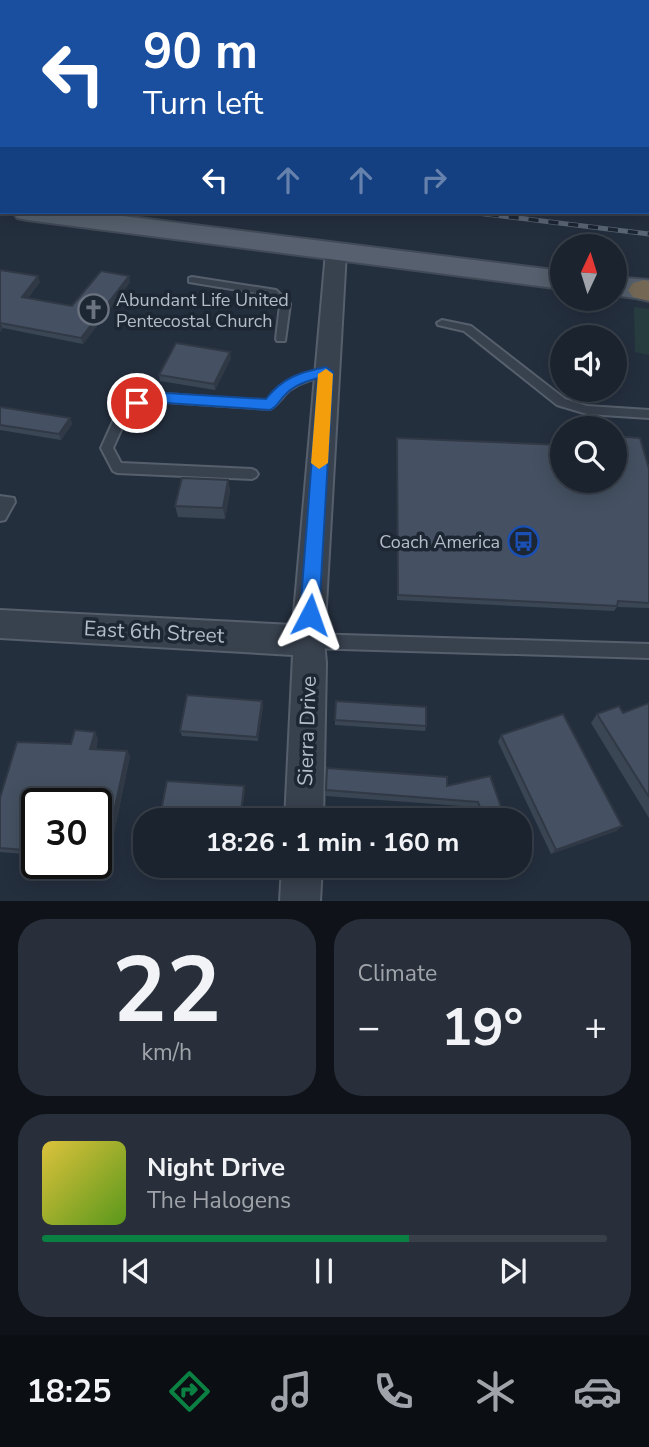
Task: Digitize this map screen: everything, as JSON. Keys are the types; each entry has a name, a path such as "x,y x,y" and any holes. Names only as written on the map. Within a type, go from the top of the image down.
{"main road":[{"path":"42,214 550,279"}],"street":[{"path":"308,641 336,252"},
{"name":"East 6th Street","path":"0,624 308,641"},
{"name":"Sierra Drive","path":"304,808 310,663 308,641"},
{"path":"300,901 301,878"}],"lane":[{"path":"192,280 272,292 285,304 281,339"},
{"path":"442,323 467,328 561,402 587,410 649,414"},
{"path":"252,474 117,468 107,448 124,409 150,397 270,405 281,389 302,377 326,372"},
{"path":"0,501 9,502 0,516"},
{"path":"308,641 649,652"}],"green space":[{"path":"634,307 649,309 649,355 635,352"}],"building":[{"path":"0,270 38,276 22,297 72,306 101,271 129,276 81,338 0,323"},
{"path":"176,343 230,352 214,384 159,375"},
{"path":"0,407 70,418 59,434 0,425"},
{"name":"Coach America","path":"627,437 640,438 649,469 649,603 618,601 617,606 398,595 397,438 550,444 550,493 627,493"},
{"path":"182,478 228,480 223,508 175,506"},
{"path":"187,695 262,701 257,737 180,731"},
{"path":"336,701 426,707 426,726 335,720"},
{"path":"649,703 649,797 597,714 619,706 623,713"},
{"path":"563,714 622,826 556,850 501,735"},
{"path":"75,730 95,732 90,749 127,751 112,821 112,788 21,788 21,850 0,848 0,798 17,742 71,744"},
{"path":"327,768 447,777 447,786 490,776 501,808 480,808 478,802 326,790"},
{"path":"167,781 244,786 241,808 162,808"}],"railway":[{"path":"485,214 649,234"}],"slow traffic":[{"path":"319,463 326,374"}],"place":[{"name":"Abundant Life United Pentecostal Church","path":"93,310"},
{"name":"Coach America","path":"523,542"}],"route":[{"path":"137,403 150,397 270,405 281,389 302,377 326,372 310,615"}]}
